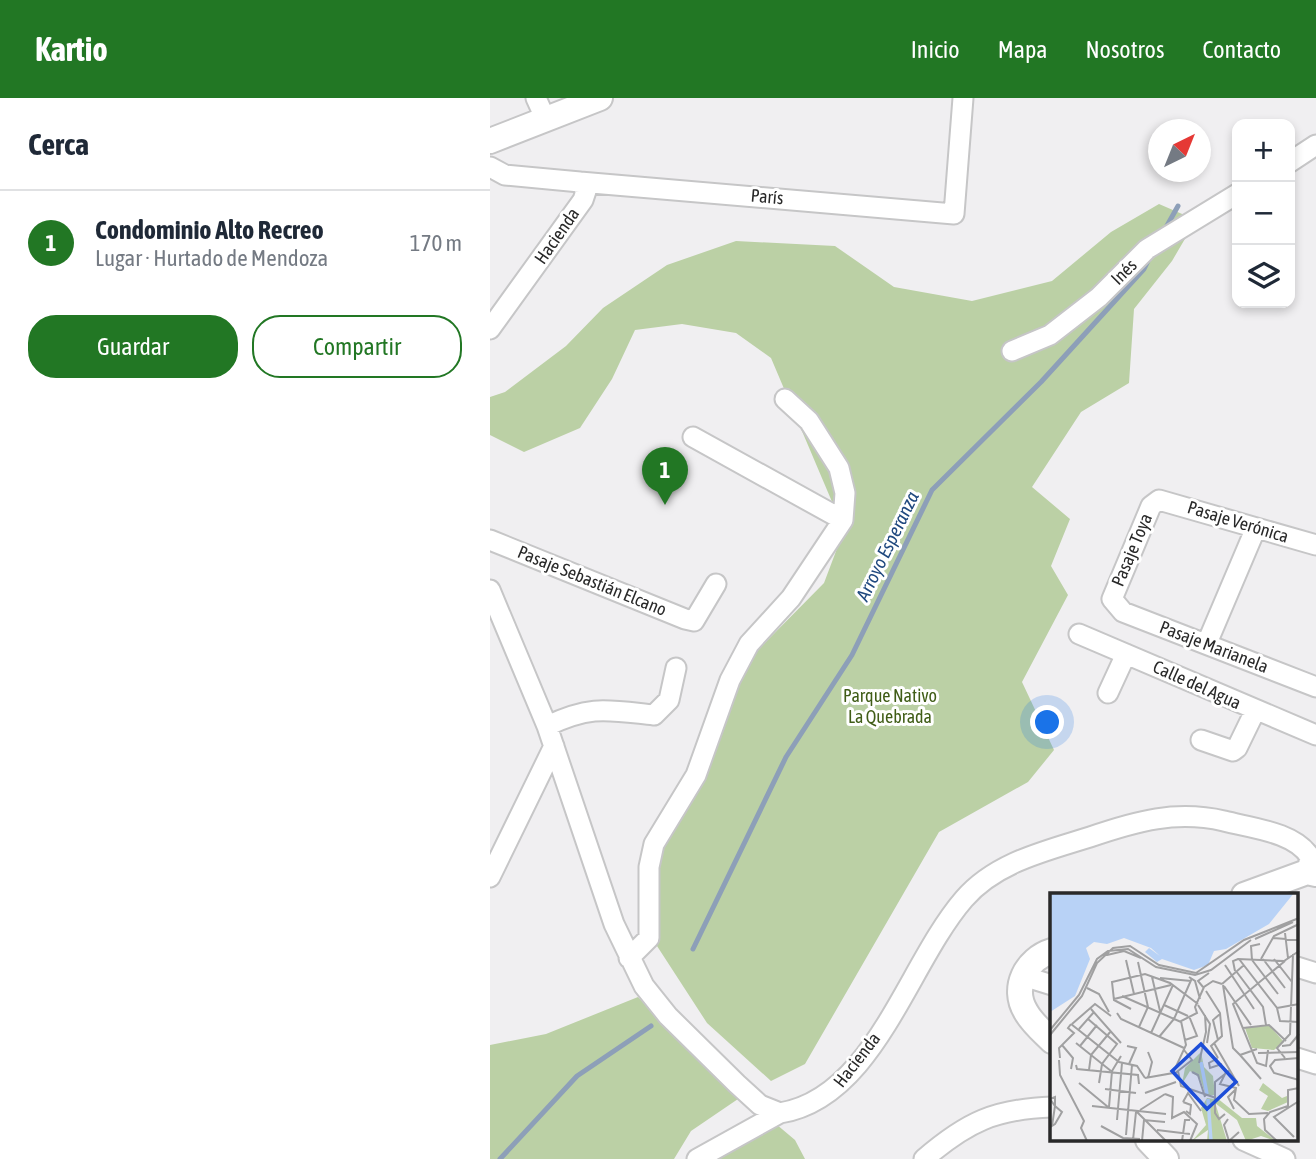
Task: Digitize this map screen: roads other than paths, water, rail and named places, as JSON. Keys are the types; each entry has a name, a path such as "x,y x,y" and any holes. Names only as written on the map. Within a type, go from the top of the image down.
{"street":[{"path":"490,141 541,109 600,98"},
{"name":"París","path":"580,182 954,214 963,98"},
{"path":"1295,159 1316,145"},
{"name":"Hacienda","path":"490,167 505,175 580,182 586,191 583,200 490,329"},
{"name":"Inés","path":"1012,351 1050,335 1099,297 1147,249 1232,197"},
{"path":"629,958 649,938 649,867 654,844 696,775 739,662 749,644 791,598 843,520 845,493 839,468 810,421 785,399"},
{"path":"693,437 843,520"},
{"name":"Pasaje Verónica","path":"1160,500 1171,501 1255,530 1316,545"},
{"name":"Pasaje Toya","path":"1114,605 1114,593 1151,506 1160,500"},
{"path":"1207,643 1255,530"},
{"name":"Pasaje Sebastián Elcano","path":"490,540 694,621 716,584"},
{"path":"490,590 547,726 614,924 644,986 667,1016 760,1105 780,1114"},
{"name":"Pasaje Marianela","path":"1114,605 1123,612 1316,687"},
{"name":"Calle del Agua","path":"1079,634 1316,735"},
{"path":"1108,693 1126,654"},
{"path":"547,726 570,715 594,709 654,715 669,700 676,668"},
{"path":"1201,740 1233,751 1255,711"},
{"path":"490,877 554,746"},
{"name":"Hacienda","path":"780,1114 817,1102 841,1085 881,1030 931,946 965,898 991,876 1034,853 1136,822 1168,815 1197,815 1289,839 1303,846 1310,857 1312,873"},
{"path":"1250,893 1312,873"},
{"path":"1050,952 1033,961 1023,976 1020,990 1022,1005 1030,1018 1050,1039"},
{"path":"1298,967 1316,973"},
{"path":"1023,976 1050,984"},
{"path":"1298,1058 1316,1064"},
{"path":"924,1159 971,1123 1003,1111 1050,1107"},
{"path":"696,1159 711,1148 780,1114"},
{"path":"1150,1142 1166,1159"},
{"path":"1247,1142 1285,1159"}],"waterway":[{"name":"Arroyo Esperanza","path":"1164,231 1178,206"},
{"name":"Arroyo Esperanza","path":"693,949 786,757 852,655 932,490 1041,382 1144,269 1151,255"},
{"name":"Arroyo Esperanza","path":"500,1159 577,1076 651,1026"}],"place":[{"name":"Condominio Alto Recreo","path":"665,505"}],"park label":[{"name":"Parque Nativo La Quebrada","path":"890,706"}]}
